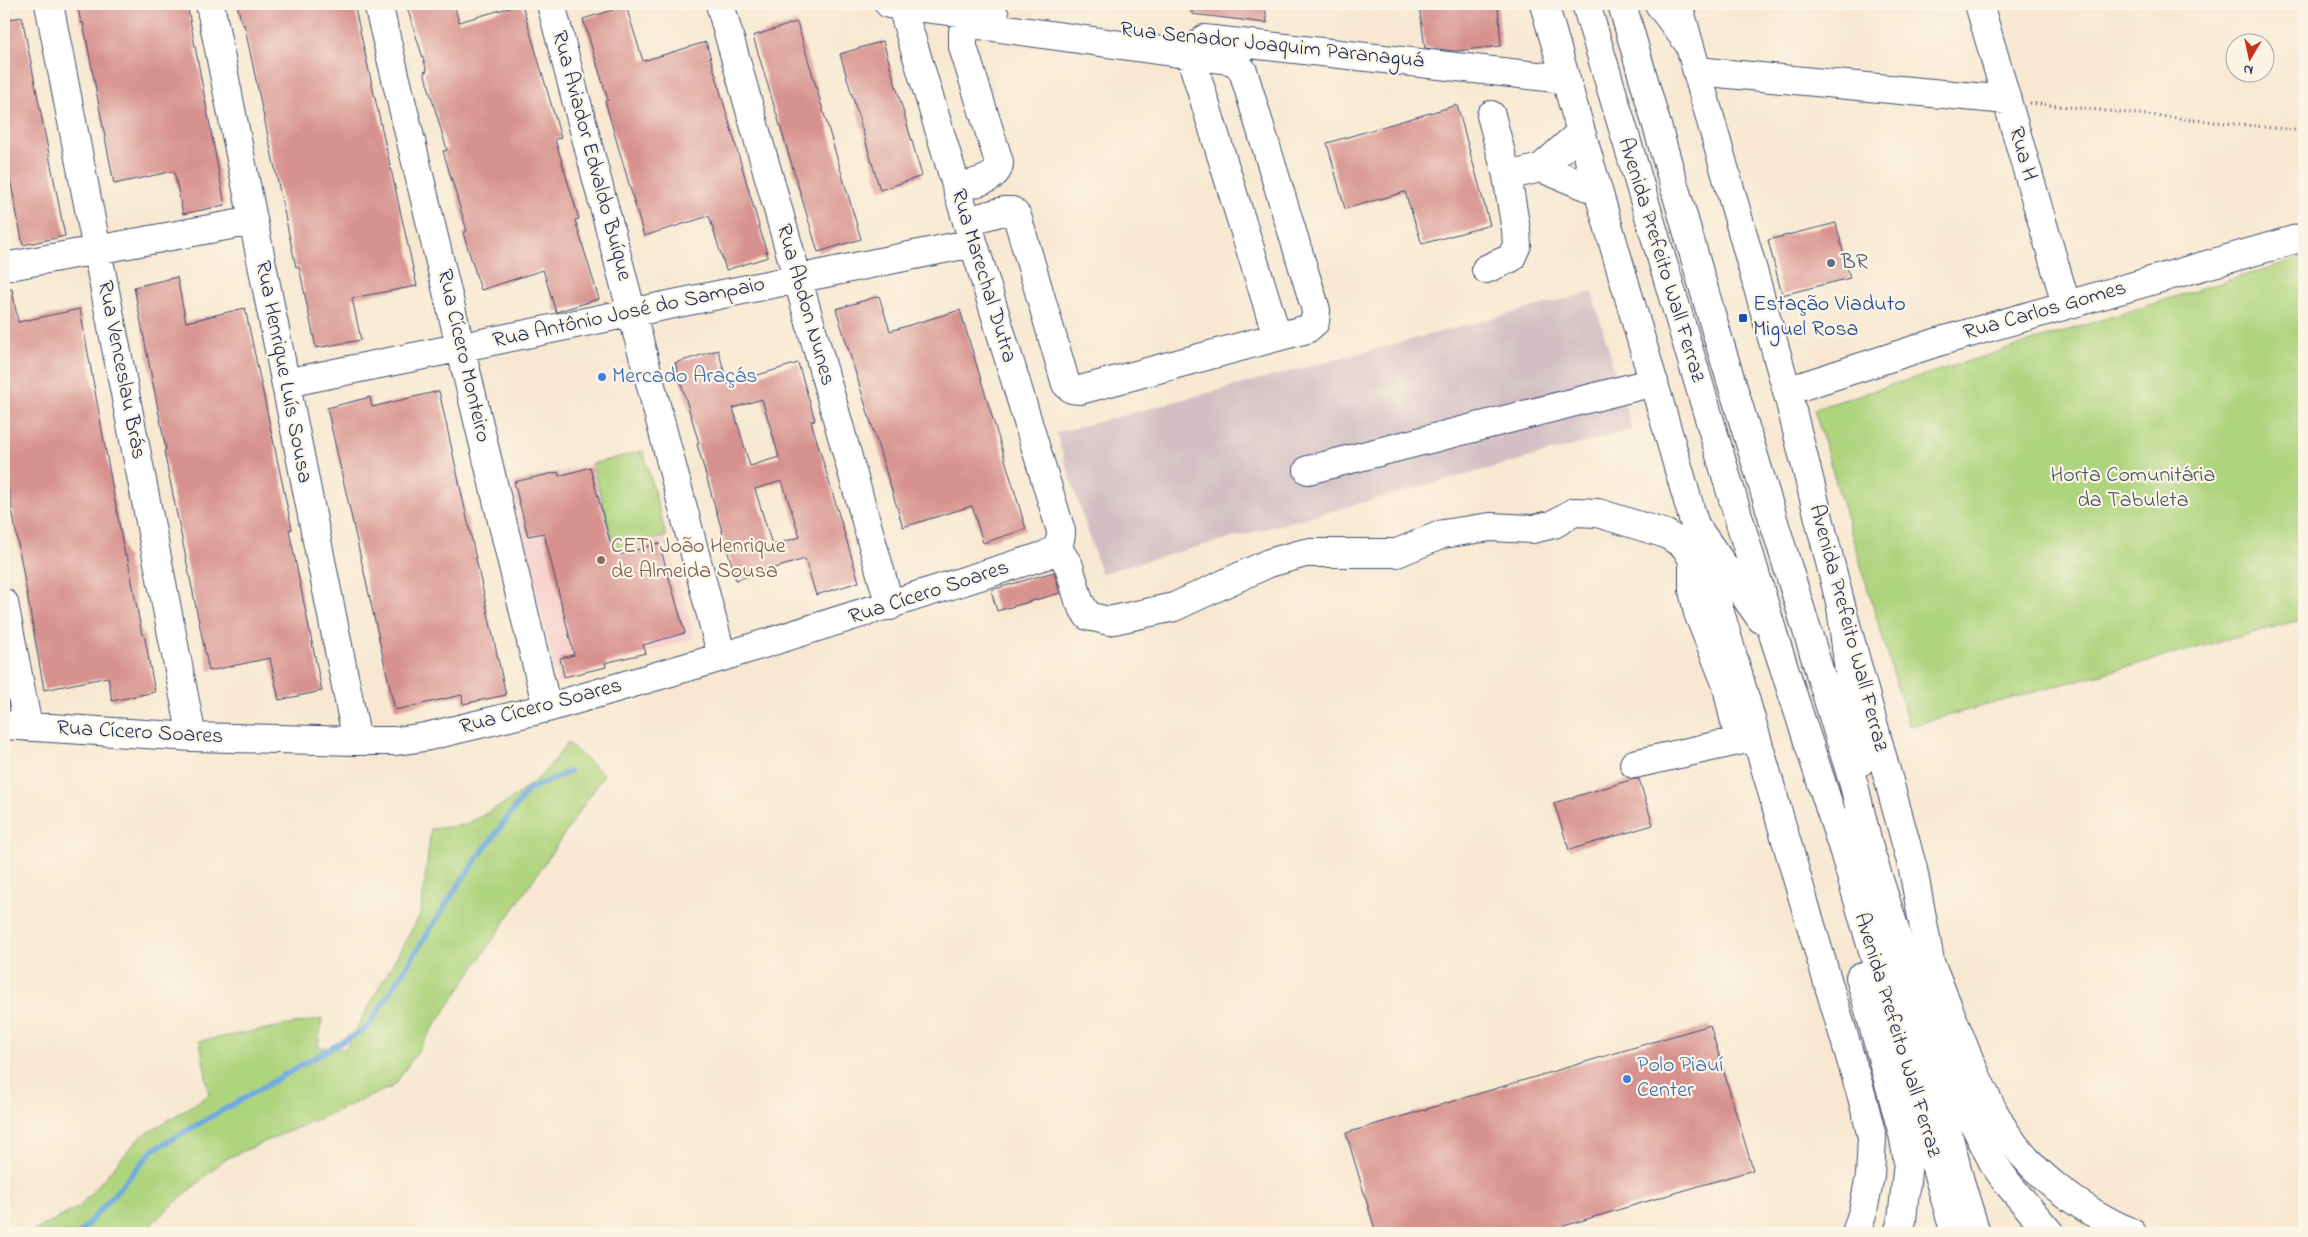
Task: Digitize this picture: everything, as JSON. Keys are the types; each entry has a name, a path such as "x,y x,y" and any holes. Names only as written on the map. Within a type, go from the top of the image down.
{"main road":[{"name":"Rua Venceslau Brás","path":"49,4 192,737"},
{"name":"Rua Henrique Luís Sousa","path":"210,4 357,741"},
{"name":"Rua Cícero Monteiro","path":"378,4 547,708"},
{"name":"Rua Aviador Edvaldo Buíque","path":"551,4 722,657"},
{"name":"Rua Abdon Nunes","path":"720,4 890,606"},
{"name":"Rua Senador Joaquim Paranaguá","path":"897,4 1565,79"},
{"name":"Rua Marechal Dutra","path":"897,4 957,188 1061,531 1061,540 1057,548"},
{"name":"Avenida Prefeito Wall Ferraz","path":"1544,4 1596,190 1697,528 1699,559 1748,738 1862,1097 1872,1137 1870,1176 1856,1233"},
{"name":"Avenida Prefeito Wall Ferraz","path":"1586,4 1774,637 1857,850 1901,949 1960,1181 1976,1233"},
{"name":"Avenida Prefeito Wall Ferraz","path":"1622,4 1718,338 1854,785 1857,850 1873,955 1926,1129 1955,1233"},
{"path":"1659,4 1689,44"},
{"name":"Avenida Prefeito Wall Ferraz","path":"1678,4 1787,391 1841,606 1913,869 1944,1036 1967,1110 1994,1164 2050,1233"},
{"name":"Rua H","path":"1980,4 2066,304"},
{"path":"957,188 995,175 999,170 999,162 963,47 963,31 970,26 979,25 1190,54 1235,61 1244,71 1316,310 1315,322 1307,329 1277,336 1190,54"},
{"path":"1697,71 2007,100"},
{"path":"1486,269 1511,258 1517,245 1507,176 1491,115"},
{"path":"1507,176 1541,168 1580,133"},
{"path":"1541,168 1596,190"},
{"name":"Rua Antônio José do Sampaio","path":"286,383 798,278 970,232 1004,210 1012,211 1017,216 1066,384 1072,389 1080,390 1277,336"},
{"path":"4,268 253,221"},
{"name":"Rua Carlos Gomes","path":"1787,391 1938,342 2304,237"},
{"path":"1308,470 1654,382"},
{"path":"1057,548 1069,566 1079,601 1088,616 1109,621 1174,607 1269,563 1305,553 1397,553 1443,534 1490,528 1533,529 1554,524 1574,512 1598,514 1666,534 1699,559"},
{"path":"1697,528 1774,637"},
{"name":"Rua Cícero Soares","path":"16,726 192,737 396,741 425,737 547,708 722,657 890,606 1043,556 1057,548"},
{"path":"4,603 16,726"},
{"path":"1841,606 1857,850 1849,939 1904,1134 1908,1162 1902,1220 1898,1233"},
{"path":"1634,764 1748,738"},
{"path":"1932,967 1979,1081 2002,1126 2027,1159 2052,1183 2084,1208 2132,1233"}],"path":[{"path":"2007,100 2304,131"}],"shaded area":[{"path":"1592,292 1632,430 1101,573 1056,433"},
{"name":"CETI João Henrique de Almeida Sousa","path":"644,450 694,637 558,683 511,483"}],"green space":[{"name":"Horta Comunitária da Tabuleta","path":"2304,257 2304,619 1909,726 1814,409"},
{"path":"643,451 666,536 615,550 592,464"},
{"path":"4,668 13,714 4,713"},
{"path":"568,743 604,775 394,1086 225,1159 152,1223 151,1233 30,1233 79,1207 139,1138 209,1095 200,1041 322,1019 318,1047 345,1049 421,913 431,829 465,825 509,801 542,775"}],"building":[{"path":"77,4 187,4 225,205 183,214 174,171 114,184 83,22 81,23"},
{"path":"237,4 354,4 417,286 352,298 361,340 316,348 299,267 296,267 244,24 242,25"},
{"path":"406,4 454,4 459,22 522,4 561,138 555,139 579,219 575,220 599,299 556,312 543,270 481,290 463,233 467,231 443,151 447,150 424,72 427,71"},
{"path":"1192,4 1265,4 1267,23 1192,14"},
{"path":"1419,4 1498,4 1501,46 1456,51 1425,48"},
{"path":"626,6 643,61 706,42 768,257 726,270 709,216 644,236 605,101 608,100 583,19"},
{"path":"22,17 65,236 23,245 4,148 4,20"},
{"path":"797,22 861,239 818,252 753,36"},
{"path":"883,41 922,176 880,190 840,54"},
{"path":"1457,105 1490,225 1422,244 1405,192 1345,209 1327,143"},
{"path":"1836,223 1850,278 1782,295 1768,240"},
{"path":"177,277 186,322 245,308 292,529 289,530 322,691 279,700 270,658 209,671 164,451 166,450 134,287"},
{"path":"12,289 18,322 80,309 125,556 127,555 155,692 112,701 108,677 44,690 4,464 4,290"},
{"path":"879,296 890,331 960,310 1026,529 983,543 972,506 903,527 836,309"},
{"path":"718,350 728,384 798,363 815,420 811,421 859,582 816,595 805,559 736,580 675,363","holes":["762,399 779,457 750,466 733,408","782,481 800,537 772,545 755,489"]},
{"path":"439,391 506,695 463,704 462,695 395,710 327,408 370,397 372,407"},
{"name":"CETI João Henrique de Almeida Sousa","path":"590,467 613,553 619,551 620,555 659,543 685,633 643,645 646,653 605,663 606,667 564,677 560,658 574,655 544,533 528,536 514,482 558,472 559,476"},
{"path":"1054,572 1060,593 997,611 991,590"},
{"path":"1639,779 1653,825 1569,850 1554,803"},
{"name":"Polo Piauí Center","path":"1710,1025 1753,1170 1540,1233 1376,1233 1346,1133"}],"waterway":[{"path":"80,1233 153,1150 368,1027 463,878 528,790 569,772"}],"place":[{"name":"BR","path":"1831,263"},
{"name":"Estação Viaduto Miguel Rosa","path":"1743,318"},
{"name":"Mercado Araçás","path":"602,377"},
{"name":"CETI João Henrique de Almeida Sousa","path":"601,560"},
{"name":"Polo Piauí Center","path":"1627,1079"}]}
